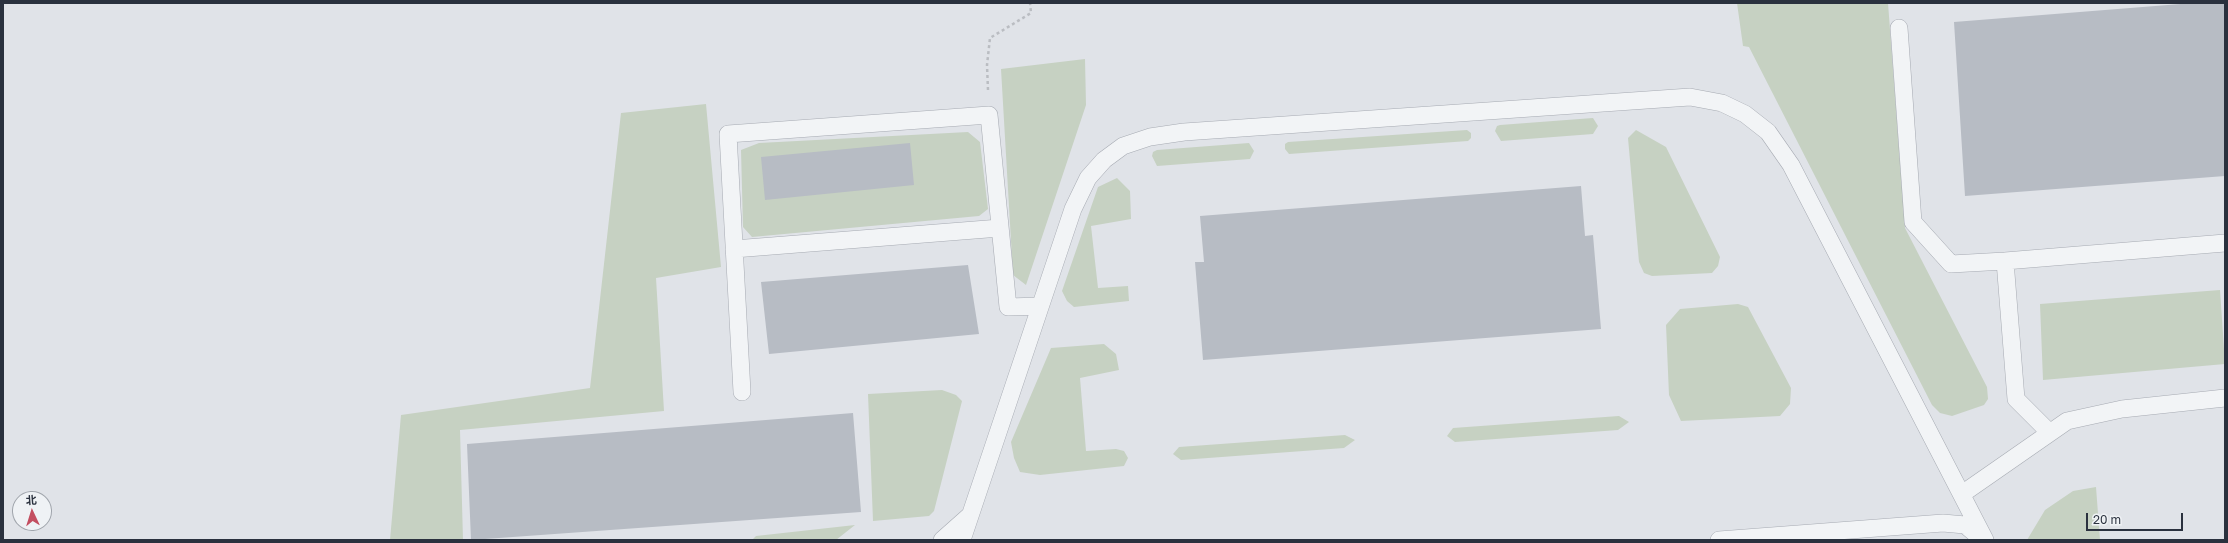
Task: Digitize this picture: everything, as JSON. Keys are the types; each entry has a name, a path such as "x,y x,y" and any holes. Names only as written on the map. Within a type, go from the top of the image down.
{"lane":[{"path":"1899,28 1913,222 1952,264 2225,243"},
{"path":"962,540 1073,209 1088,178 1104,160 1123,146 1150,137 1192,132 1690,97 1722,103 1745,114 1768,132 1791,164 1962,494 1984,540"},
{"path":"742,392 728,134 989,115 1008,307 1040,306"},
{"path":"734,249 1000,228"},
{"path":"2005,261 2016,399 2049,432"},
{"path":"1962,494 2066,421 2122,409 2225,398"},
{"path":"942,540 971,514"},
{"path":"1719,540 1943,523 1965,525 1984,540"}],"path":[{"path":"989,115 987,65 990,38 1031,13 1030,3"}],"green space":[{"path":"1737,3 1888,3 1905,228 1987,387 1988,399 1984,405 1952,416 1940,413 1932,405 1749,47 1743,46"},
{"path":"1085,59 1086,105 1026,285 1013,275 1001,69"},
{"path":"706,104 721,267 656,278 664,411 460,430 463,540 390,540 401,415 590,388 621,113"},
{"path":"1593,118 1598,126 1593,134 1501,141 1495,131 1497,126 1500,125"},
{"path":"1467,130 1471,133 1471,138 1468,141 1289,154 1285,149 1285,144 1288,142"},
{"path":"1636,130 1666,147 1720,257 1718,266 1712,273 1652,276 1644,273 1639,262 1628,138"},
{"path":"968,132 980,142 988,209 979,216 752,237 743,227 741,150 759,143"},
{"path":"1249,143 1254,151 1250,159 1157,166 1152,156 1153,152 1157,150"},
{"path":"1117,178 1130,191 1131,219 1091,226 1098,288 1128,286 1129,301 1074,307 1067,301 1062,291 1098,187"},
{"path":"2220,290 2225,364 2043,380 2040,304"},
{"path":"1738,304 1748,307 1791,388 1790,404 1780,416 1681,421 1669,395 1666,325 1680,309"},
{"path":"1104,344 1116,354 1119,370 1080,378 1086,451 1116,449 1124,451 1128,458 1124,466 1040,475 1020,472 1014,458 1011,442 1051,348"},
{"path":"942,390 956,395 962,401 934,511 929,516 873,521 868,394"},
{"path":"1619,416 1629,422 1618,430 1455,442 1447,436 1453,428"},
{"path":"1345,435 1355,440 1344,448 1181,460 1173,454 1179,447"},
{"path":"2096,487 2100,540 2027,540 2045,510 2073,491"},
{"path":"855,525 836,540 752,540 756,536"}],"building":[{"path":"2193,3 2225,3 2225,176 1965,196 1954,22"},
{"path":"910,143 914,185 765,200 761,157"},
{"path":"1581,186 1585,236 1593,235 1601,329 1203,360 1195,262 1204,262 1200,216"},
{"path":"968,265 979,334 769,354 761,282"},
{"path":"853,413 861,512 471,540 467,444"}]}
